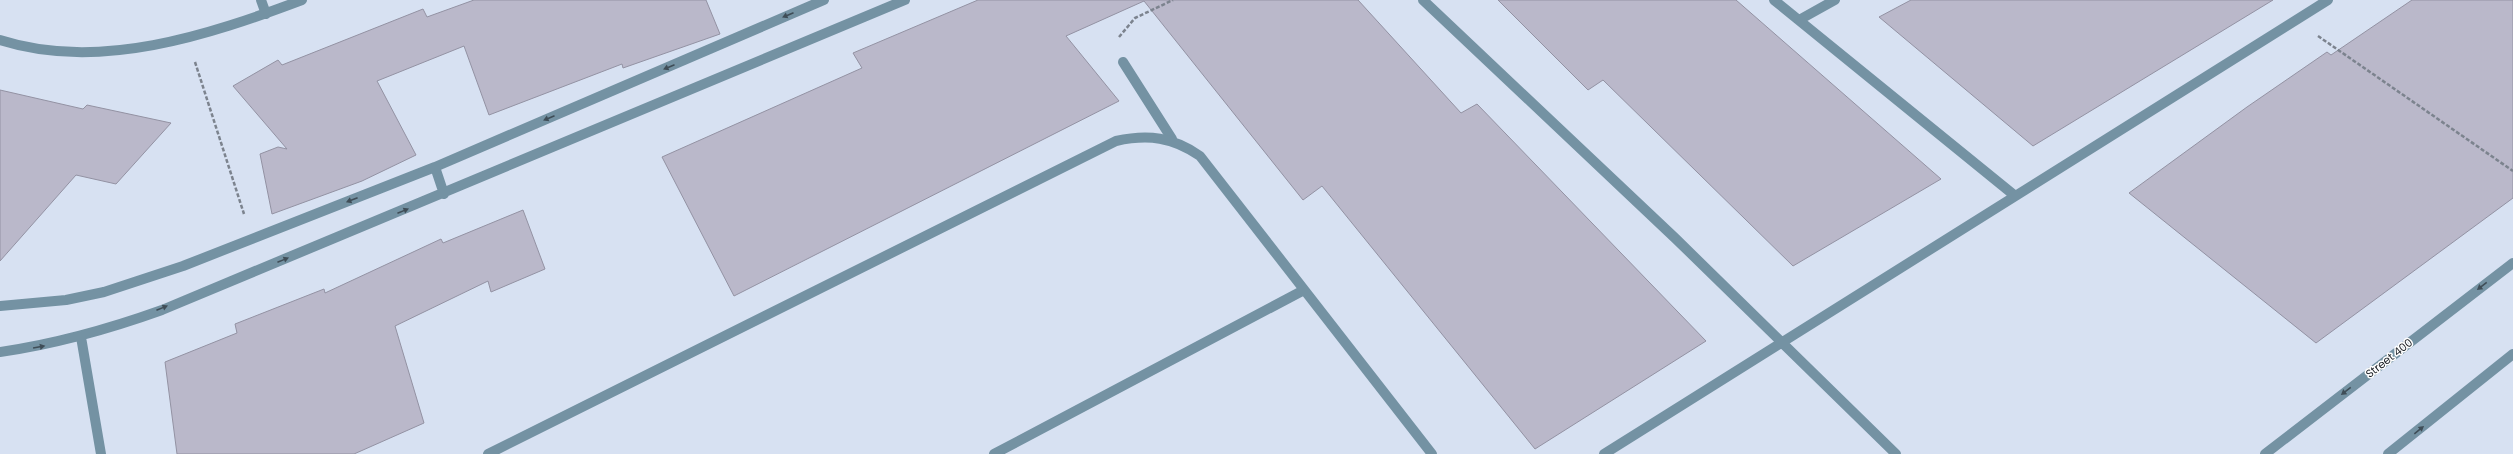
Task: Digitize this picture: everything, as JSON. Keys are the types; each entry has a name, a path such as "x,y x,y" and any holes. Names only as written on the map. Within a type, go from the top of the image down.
{"street":[{"path":"262,0 266,14"},
{"path":"0,40 47,50 91,51 138,48 187,39 266,14 302,0"},
{"path":"0,306 66,300 104,292 153,277 434,167 813,2 824,0"},
{"path":"0,352 49,345 81,337 139,318 444,194 905,0"},
{"path":"1424,0 1781,340 1896,454"},
{"path":"1774,0 2014,195"},
{"path":"1799,20 1835,0"},
{"path":"1604,454 1781,340 2328,0"},
{"path":"1123,62 1172,139"},
{"path":"492,453 1116,141 1148,136 1172,139 1188,146 1200,156 1432,454"},
{"path":"434,167 444,194"},
{"name":"Street 400","path":"2265,454 2513,263"},
{"path":"994,454 1304,290"},
{"path":"81,337 101,454"},
{"path":"2388,454 2513,354"}],"path":[{"path":"1123,62 1119,51 1118,41 1129,21 1140,14 1173,0"},
{"path":"2295,20 2513,171"},
{"path":"187,39 252,239"}],"building":[{"path":"474,0 706,0 720,34 623,68 622,64 489,115 464,46 377,81 416,155 362,181 272,214 260,154 278,147 287,149 233,86 278,60 282,65 423,9 427,17"},
{"path":"978,0 1358,0 1461,113 1477,104 1706,341 1535,449 1322,186 1303,200 1144,1 1066,36 1119,101 734,296 662,157 862,68 853,53"},
{"path":"1498,0 1736,0 1941,179 1793,266 1603,80 1588,90"},
{"path":"1911,0 2273,0 2033,146 1879,17"},
{"path":"2412,0 2513,0 2513,198 2316,343 2129,193 2247,107 2327,52 2331,55"},
{"path":"0,90 83,109 87,105 171,123 116,184 76,175 0,261"},
{"path":"523,210 545,269 491,292 488,281 395,326 424,423 354,454 177,454 165,362 237,333 235,324 324,289 325,293 441,239 443,243"}]}
